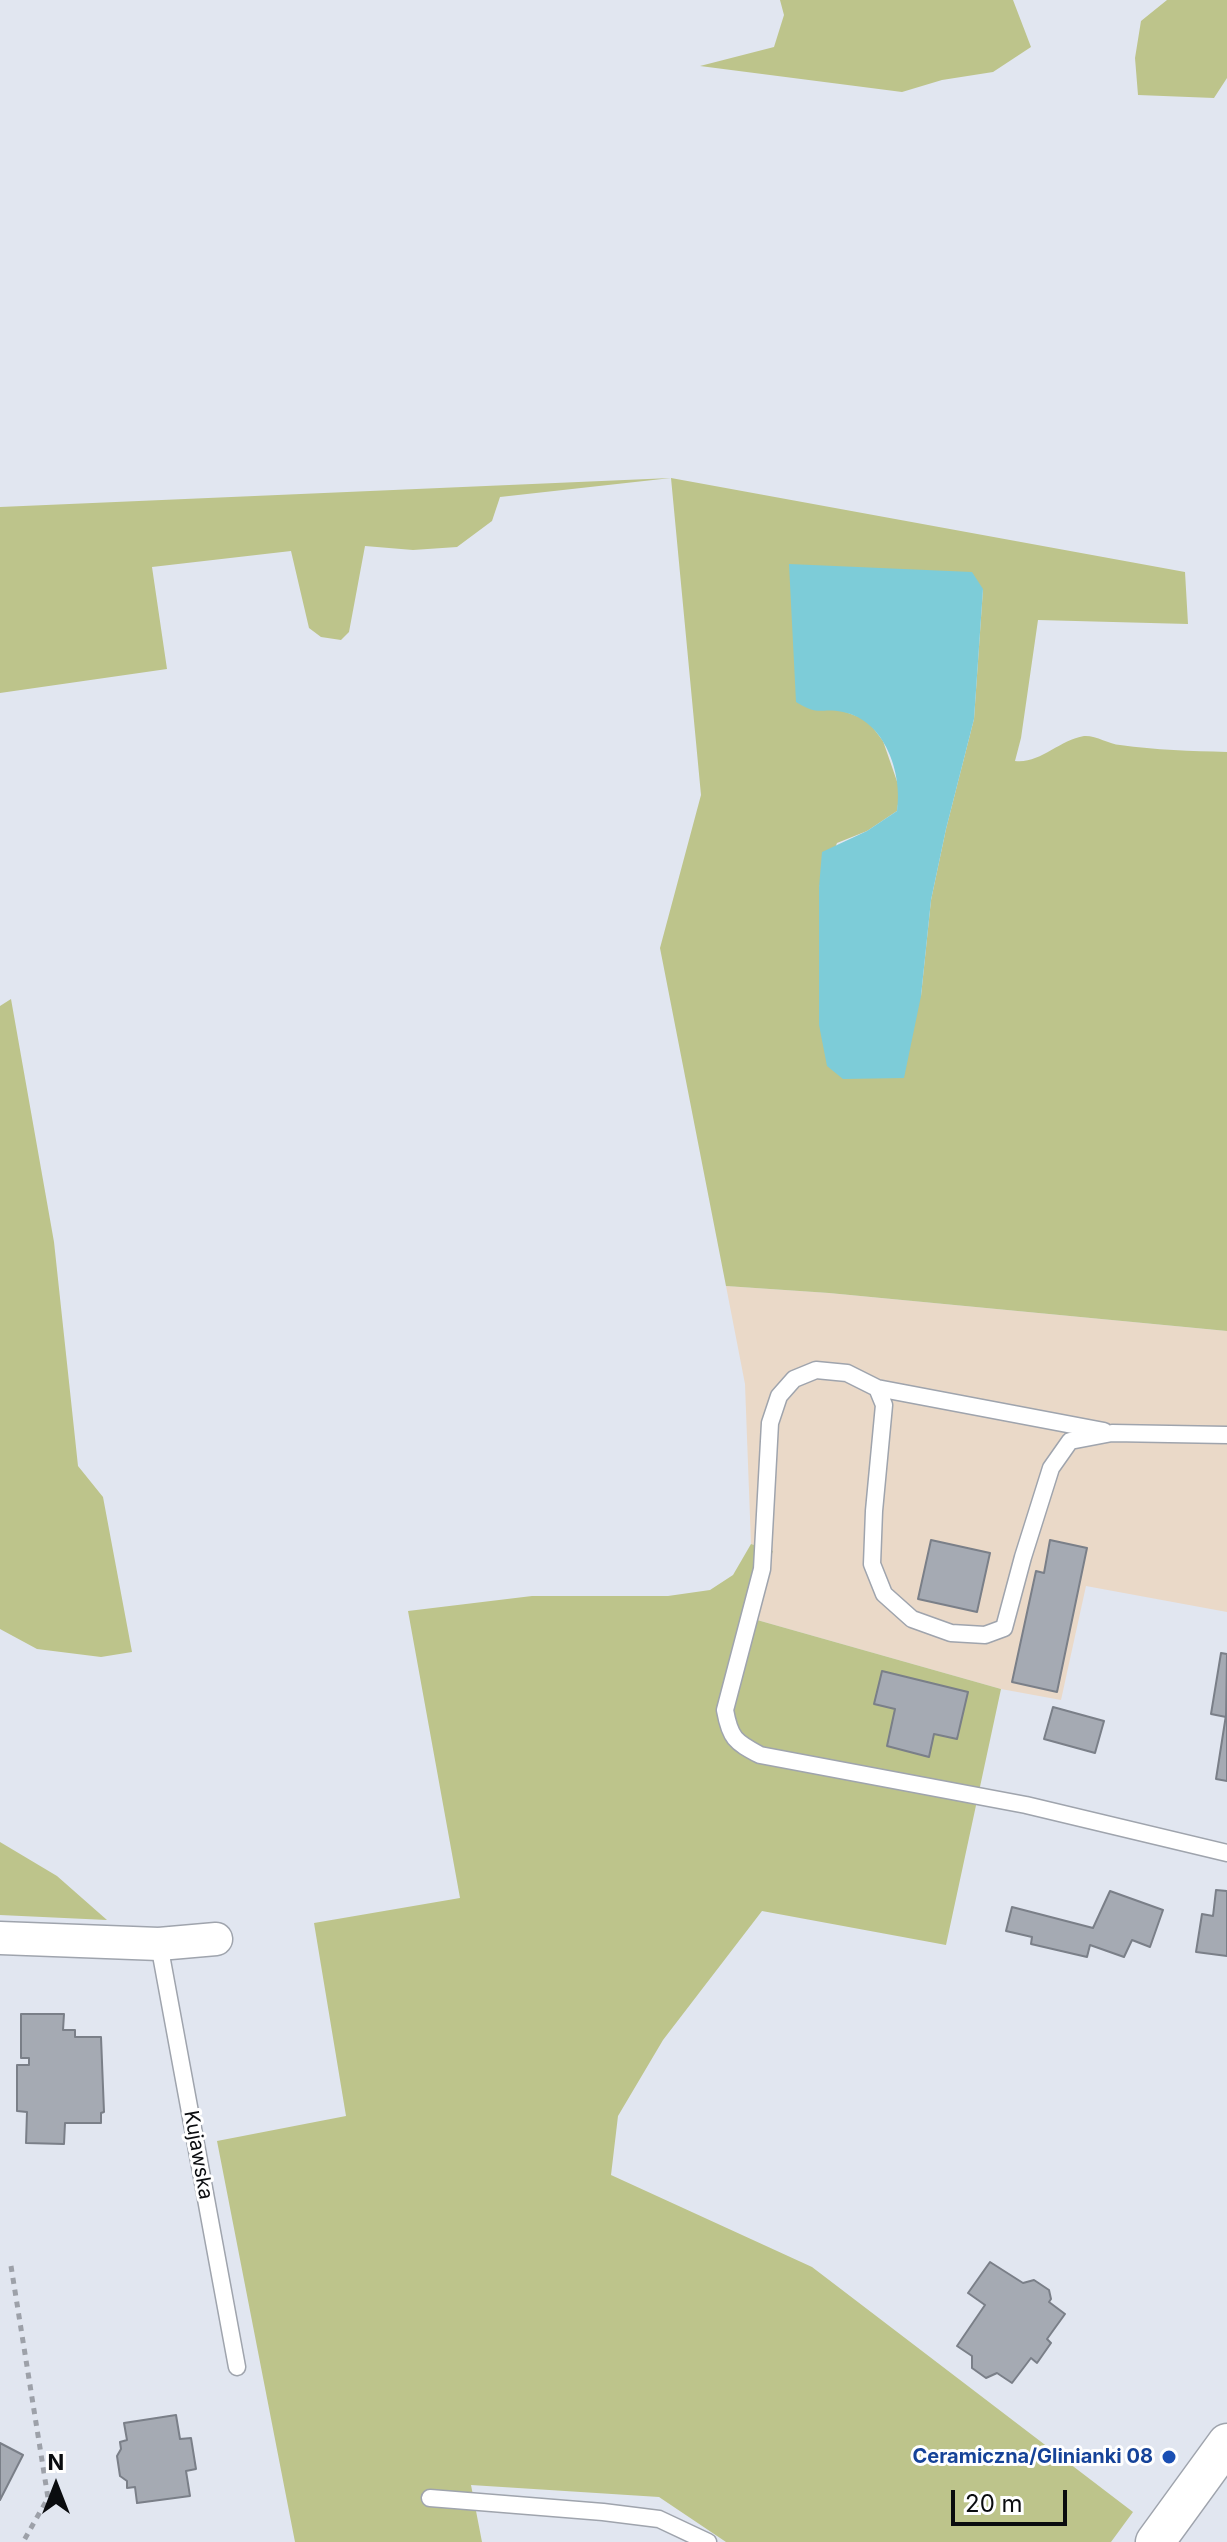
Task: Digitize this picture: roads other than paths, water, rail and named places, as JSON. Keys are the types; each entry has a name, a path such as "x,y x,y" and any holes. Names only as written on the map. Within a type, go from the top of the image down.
{"street":[{"path":"0,1938 159,1944 216,1939"},
{"path":"1155,2542 1227,2443"}],"lane":[{"path":"1227,1435 1112,1433 877,1388 847,1373 816,1370 794,1379 779,1396 770,1423 762,1569 725,1710 729,1734 760,1755 1026,1805 1227,1853"},
{"path":"877,1388 884,1405 872,1564 884,1594 912,1619 951,1633 985,1635 1004,1628 1051,1468 1070,1441 1112,1433"},
{"name":"Kujawska","path":"159,1944 237,2367"},
{"path":"430,2498 659,2519 708,2542"}],"water":[{"path":"789,564 972,572 983,589 974,719 931,900 921,996 904,1078 843,1079 827,1066 819,1025 822,852 867,831 897,811 897,781 888,751 870,726 858,717 843,712 815,710 796,702"}],"place":[{"name":"Ceramiczna/Glinianki 08","path":"1169,2457"}]}
